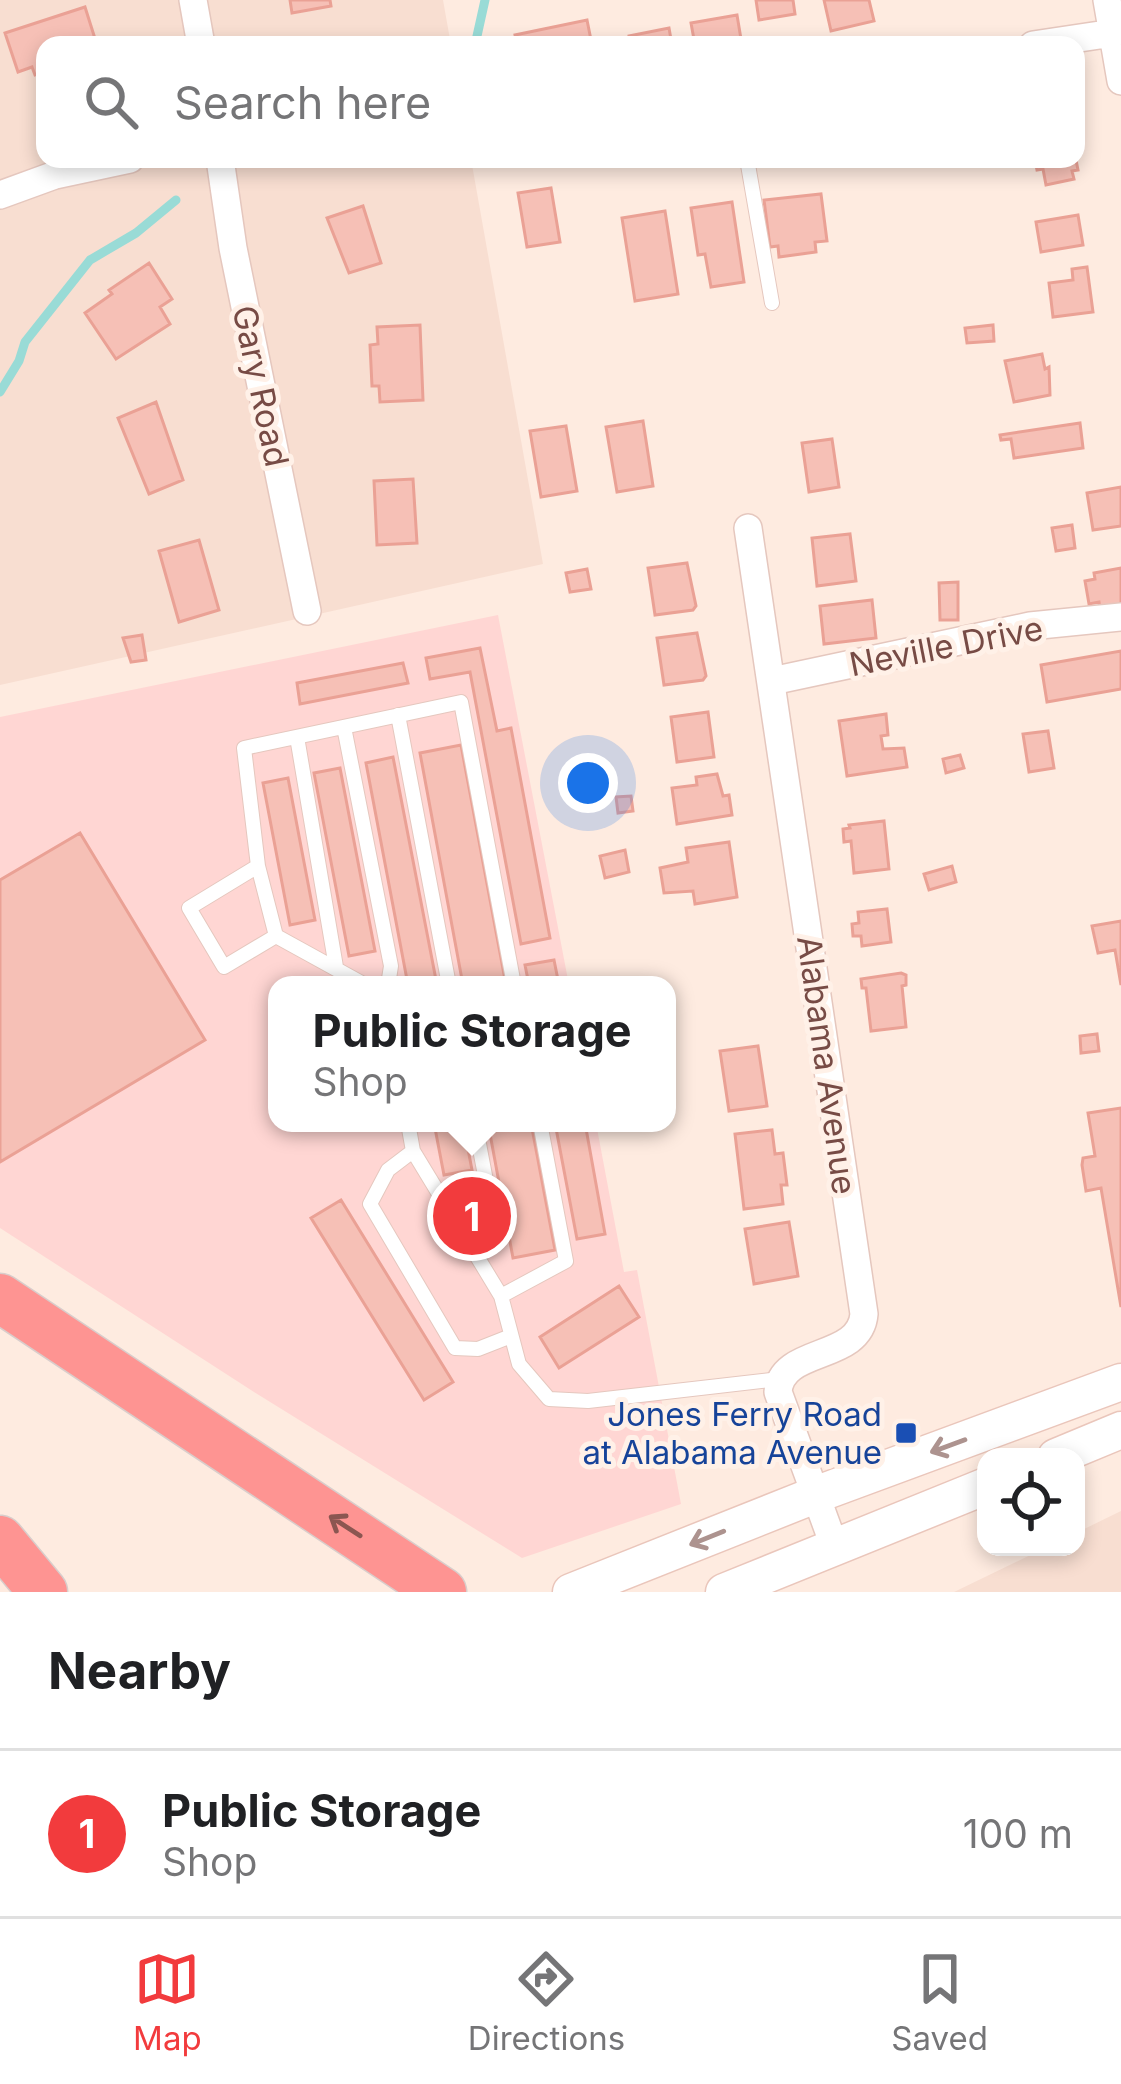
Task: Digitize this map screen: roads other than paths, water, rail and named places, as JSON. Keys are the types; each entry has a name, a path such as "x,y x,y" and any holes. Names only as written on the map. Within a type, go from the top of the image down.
{"highway":[{"path":"0,1298 442,1592"},
{"path":"0,1540 43,1592"}],"main road":[{"path":"571,1592 1121,1382"},
{"path":"1078,1448 1121,1430"},
{"path":"724,1592 977,1490"}],"street":[{"path":"193,0 199,36"},
{"path":"1107,0 1121,81"},
{"path":"1085,37 1113,32"},
{"path":"0,195 88,168"},
{"name":"Gary Road","path":"221,168 233,248 307,611"},
{"name":"Alabama Avenue","path":"748,528 864,1314 863,1324 850,1340 787,1369 779,1378"},
{"name":"Neville Drive","path":"772,680 1030,626 1121,617"},
{"path":"779,1378 778,1393 835,1547"}],"lane":[{"path":"750,168 772,303"},
{"path":"350,976 276,936 258,866 244,748 461,702 512,976"},
{"path":"398,715 447,976"},
{"path":"344,727 389,976"},
{"path":"297,737 336,967"},
{"path":"258,866 189,908 224,967 276,936"},
{"path":"410,1132 413,1151 501,1296 519,1364 549,1399 588,1401 779,1378"},
{"path":"474,1252 492,1212 478,1132"},
{"path":"501,1296 566,1261 542,1132"},
{"path":"413,1151 388,1170 370,1204 455,1348 478,1349 511,1336"}],"waterway":[{"path":"477,36 485,0"},
{"path":"0,392 25,342 90,260 136,233 176,200"}],"place":[{"name":"Public Storage","path":"472,1216"},
{"name":"Jones Ferry Road at Alabama Avenue","path":"906,1433"}]}
